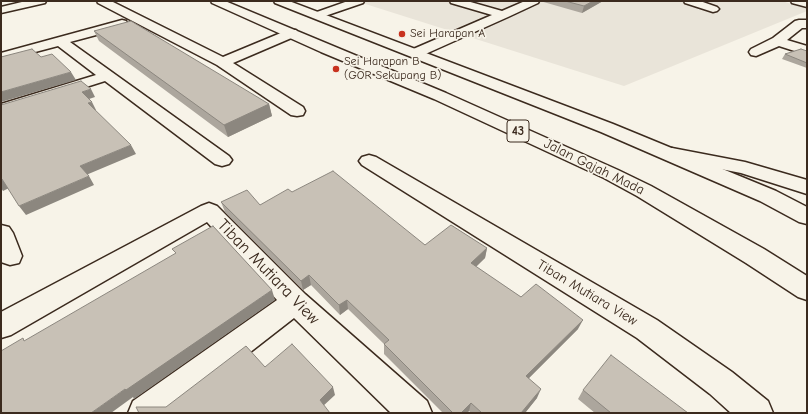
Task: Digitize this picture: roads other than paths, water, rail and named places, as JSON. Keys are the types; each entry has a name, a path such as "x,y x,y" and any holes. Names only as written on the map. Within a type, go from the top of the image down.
{"main road":[{"path":"1,10 41,1"},
{"name":"Jalan Gajah Mada","path":"216,1 326,49 440,96 611,174 651,195 755,256 807,289"},
{"path":"455,1 504,15"},
{"path":"416,53 534,1"},
{"path":"689,1 713,10"},
{"path":"796,1 807,4"},
{"path":"108,2 139,20 222,62 297,111"},
{"path":"283,2 671,154 768,196 807,216"},
{"path":"318,15 352,2"},
{"path":"1,57 139,20"},
{"path":"756,52 778,41 799,24 807,24"},
{"path":"222,62 292,33"},
{"path":"60,41 222,160"},
{"path":"778,41 807,51"},
{"path":"1,109 107,76"},
{"path":"671,154 745,168 807,187"},
{"name":"Tiban Mutiara View","path":"369,161 647,329 721,383 756,413"},
{"name":"Tiban Mutiara View","path":"1,326 209,211 295,302 415,413"},
{"path":"1,233 10,256"},
{"path":"145,413 295,302"}],"place":[{"name":"Sei Harapan A","path":"402,34"},
{"name":"Sei Harapan B (GOR Sekupang B)","path":"336,69"}]}
